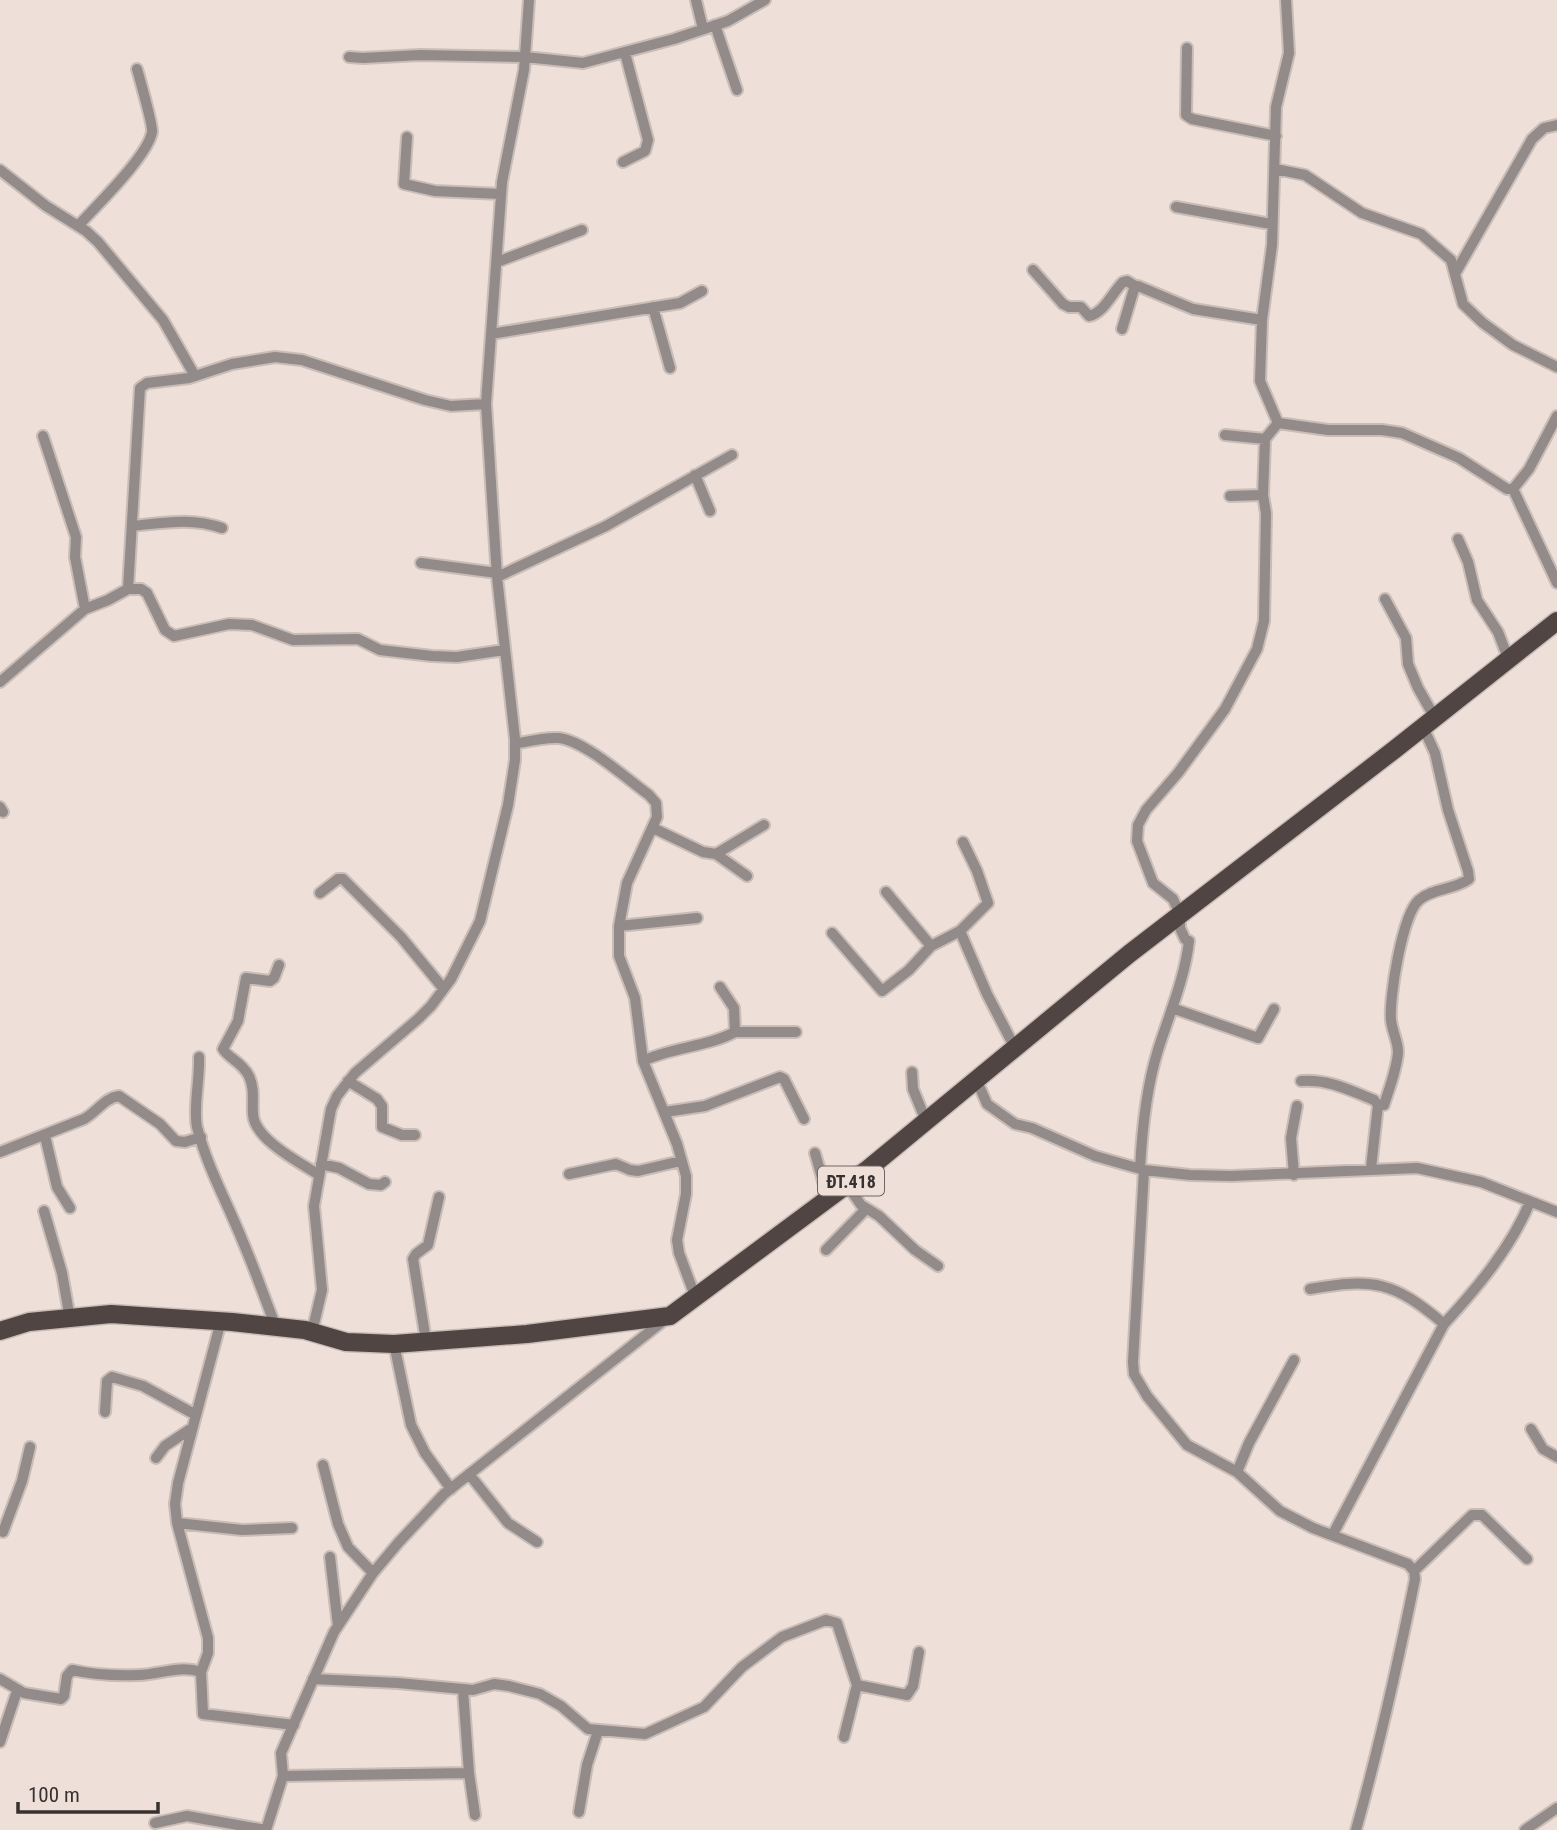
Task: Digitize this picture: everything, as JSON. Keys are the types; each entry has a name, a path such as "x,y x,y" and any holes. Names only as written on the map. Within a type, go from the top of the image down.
{"main road":[{"name":"ĐT.418","path":"670,1316 847,1185 1180,914 1557,621"},
{"path":"0,1331 29,1322 111,1314 221,1321 312,1332 346,1342 394,1344 527,1334 670,1316"}],"street":[{"path":"312,1332 322,1290 314,1221 331,1109 348,1081 366,1062 432,1006 463,957 480,921 508,805 515,744 507,659 503,650 486,404 501,194 524,57 529,0"},
{"path":"696,0 703,29"},
{"path":"349,57 524,57 583,63 728,21 765,0"},
{"path":"1278,423 1260,382 1262,320 1272,245 1276,107 1289,53 1286,0"},
{"path":"715,25 737,90"},
{"path":"1187,48 1186,115 1192,119 1276,135"},
{"path":"622,162 645,151 648,140 625,53"},
{"path":"78,226 132,167 149,142 153,129 137,69"},
{"path":"1456,272 1532,139 1544,128 1557,125"},
{"path":"407,137 404,184 435,191 501,194"},
{"path":"1275,169 1305,176 1362,213 1421,234 1451,260 1463,304 1513,345 1557,367"},
{"path":"0,170 98,242 163,320 195,376"},
{"path":"1176,206 1271,224"},
{"path":"497,262 582,230"},
{"path":"1033,270 1063,304 1081,307 1089,317 1103,307 1123,282 1127,282 1193,309 1262,320"},
{"path":"1122,329 1135,286"},
{"path":"491,334 680,303 702,291"},
{"path":"653,307 670,368"},
{"path":"128,589 140,388 147,383 195,376 232,364 275,357 302,360 451,406 486,404"},
{"path":"1513,489 1529,468 1557,416"},
{"path":"1278,423 1265,439 1264,621 1256,649 1225,709 1178,773 1146,810 1138,825 1137,841 1153,883 1173,899 1180,914 1180,928 1185,939 1189,941 1157,1053 1145,1109 1134,1374 1147,1396 1187,1445 1237,1472 1280,1511 1313,1528 1393,1557 1408,1564 1414,1571 1415,1579 1401,1649 1356,1830"},
{"path":"1278,423 1328,430 1381,430 1402,433 1459,458 1507,489 1513,489"},
{"path":"1226,435 1265,439"},
{"path":"43,436 76,537 75,557 85,609"},
{"path":"421,564 497,575 606,526 732,455"},
{"path":"695,475 710,511"},
{"path":"1513,489 1557,583"},
{"path":"1230,496 1263,495"},
{"path":"132,526 187,520 222,528"},
{"path":"1458,539 1468,562 1477,600 1498,632 1508,658"},
{"path":"0,682 85,609 128,589 141,589 147,593 164,630 174,636 229,624 252,625 293,640 358,639 380,650 432,656 457,657 503,650"},
{"path":"1378,1105 1384,1105 1398,1053 1391,1018 1392,996 1401,947 1411,914 1417,902 1427,895 1469,879 1429,723 1408,664 1406,638 1385,599"},
{"path":"515,744 562,738 584,748 656,803 657,817 630,875 623,898 619,956 635,998 643,1061 665,1112 686,1176 686,1194 677,1240 695,1296"},
{"path":"716,854 764,825"},
{"path":"653,828 703,852 716,854 747,876"},
{"path":"832,933 882,991 909,970 931,946 960,931 988,903 963,842"},
{"path":"320,892 338,879 343,879 401,937 443,988"},
{"path":"886,892 931,946"},
{"path":"619,926 696,918"},
{"path":"960,931 987,994 1015,1048"},
{"path":"279,965 270,981 246,978 238,1021 223,1049 226,1054 239,1061 250,1078 254,1095 253,1115 258,1131 320,1170 339,1168 369,1184 381,1185 385,1182"},
{"path":"720,986 734,1008 735,1032"},
{"path":"1172,1007 1258,1038 1274,1009"},
{"path":"643,1061 735,1032 796,1032"},
{"path":"199,1057 200,1081 196,1114 201,1136 276,1327"},
{"path":"912,1072 913,1089 926,1121"},
{"path":"665,1112 705,1106 780,1077 784,1079 804,1119"},
{"path":"1301,1081 1318,1080 1338,1084 1374,1100 1378,1105 1371,1168"},
{"path":"348,1081 377,1099 382,1106 382,1127 402,1135 415,1135"},
{"path":"976,1081 987,1104 1006,1119 1095,1156 1142,1169 1211,1176 1294,1175 1371,1168 1426,1169 1480,1182 1557,1212"},
{"path":"0,1152 84,1119 105,1102 119,1096 160,1124 176,1141 185,1142 201,1136"},
{"path":"1294,1175 1291,1138 1297,1106"},
{"path":"45,1136 57,1187 70,1208"},
{"path":"815,1153 828,1199"},
{"path":"569,1174 616,1164 638,1171 681,1161"},
{"path":"847,1185 866,1209 879,1216 915,1250 938,1266"},
{"path":"426,1341 413,1259 428,1245 439,1197"},
{"path":"1333,1534 1444,1324 1501,1254 1520,1225 1530,1202"},
{"path":"825,1250 866,1209"},
{"path":"44,1211 62,1273 70,1319"},
{"path":"1310,1289 1344,1283 1381,1285 1403,1294 1444,1324"},
{"path":"155,1823 187,1816 266,1830 283,1776 281,1752 338,1626 373,1573 398,1542 451,1489 670,1316"},
{"path":"221,1321 175,1504 186,1562 207,1629 208,1653 201,1672 203,1714 294,1724"},
{"path":"394,1344 411,1425 425,1452 451,1489"},
{"path":"1237,1472 1249,1443 1294,1360"},
{"path":"105,1412 107,1381 112,1377 143,1386 196,1415"},
{"path":"156,1458 171,1441 192,1428"},
{"path":"1531,1429 1543,1449 1557,1457"},
{"path":"3,1532 22,1481 30,1447"},
{"path":"323,1465 335,1513 348,1547 373,1573"},
{"path":"469,1475 508,1523 537,1542"},
{"path":"1414,1571 1472,1515 1478,1514 1527,1559"},
{"path":"177,1523 242,1530 292,1528"},
{"path":"330,1557 338,1626"},
{"path":"313,1679 398,1683 463,1690 494,1684 509,1686 540,1694 561,1706 588,1729 645,1734 704,1707 742,1667 782,1637 826,1620 837,1623 857,1685 844,1737"},
{"path":"857,1685 907,1695 913,1686 919,1652"},
{"path":"0,1679 17,1690 61,1699 64,1696 67,1676 72,1670 102,1676 142,1675 183,1668 201,1672"},
{"path":"0,1742 17,1690"},
{"path":"463,1690 475,1815"},
{"path":"579,1812 587,1765 598,1731"},
{"path":"283,1776 469,1773"},
{"path":"1525,1830 1557,1808"}]}
